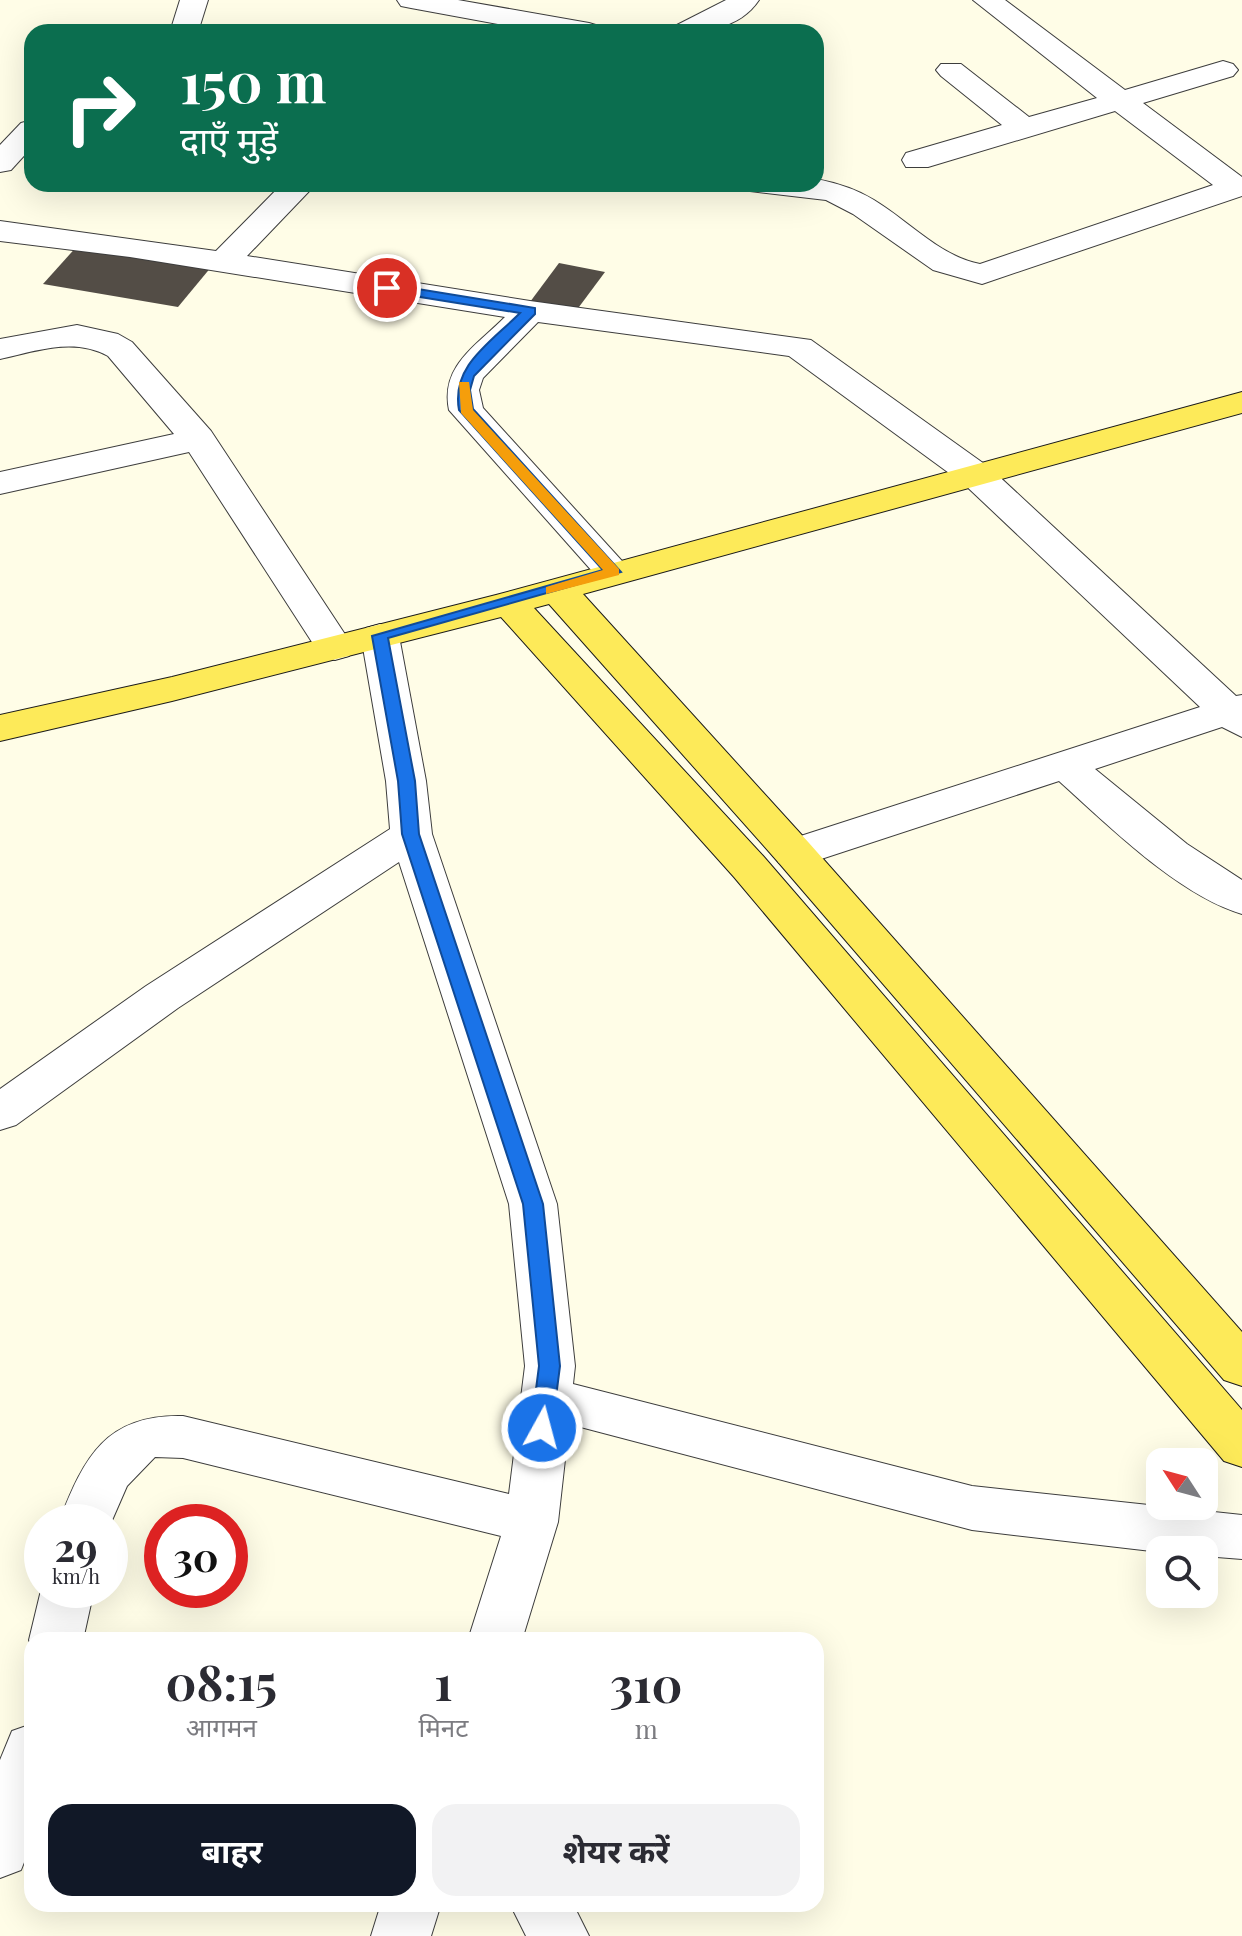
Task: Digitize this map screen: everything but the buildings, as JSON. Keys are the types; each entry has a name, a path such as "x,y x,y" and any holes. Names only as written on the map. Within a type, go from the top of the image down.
{"main road":[{"path":"1,727 335,648 509,603 1242,402"},
{"path":"557,589 794,853 1242,1366"},
{"path":"509,603 749,867 1242,1446"}],"street":[{"path":"186,24 194,0"},
{"path":"411,0 450,3 551,24"},
{"path":"704,24 745,0"},
{"path":"987,0 1115,99 1239,187"},
{"path":"951,70 1024,128"},
{"path":"917,160 1115,99 1223,70"},
{"path":"0,163 24,138"},
{"path":"824,190 848,198 945,264 964,272 982,274 1239,187"},
{"path":"223,262 292,192"},
{"path":"0,231 223,262 530,311 799,347 977,476 1237,714"},
{"path":"530,311 467,375 462,390 466,410 613,572"},
{"path":"0,349 70,335 108,339 120,349 198,439 335,648"},
{"path":"0,483 198,439"},
{"path":"380,636 406,781 411,834 533,1204 550,1366 532,1522 498,1632"},
{"path":"794,853 1066,765 1237,714"},
{"path":"1066,765 1155,842 1204,878 1242,899"},
{"path":"0,1113 162,997 411,834"},
{"path":"545,1397 972,1508 1115,1526 1242,1537"},
{"path":"92,1504 119,1457 149,1437 183,1437 532,1522"},
{"path":"58,1632 63,1608"},
{"path":"0,1851 24,1774"},
{"path":"0,1851 24,1840"},
{"path":"401,1936 408,1912"},
{"path":"545,1912 559,1936"}],"slow traffic":[{"path":"464,385 466,410 613,572 551,590"}],"route":[{"path":"387,288 530,311 467,375 462,390 466,410 613,572 380,636 406,781 411,834 533,1204 550,1366 542,1428"}]}
